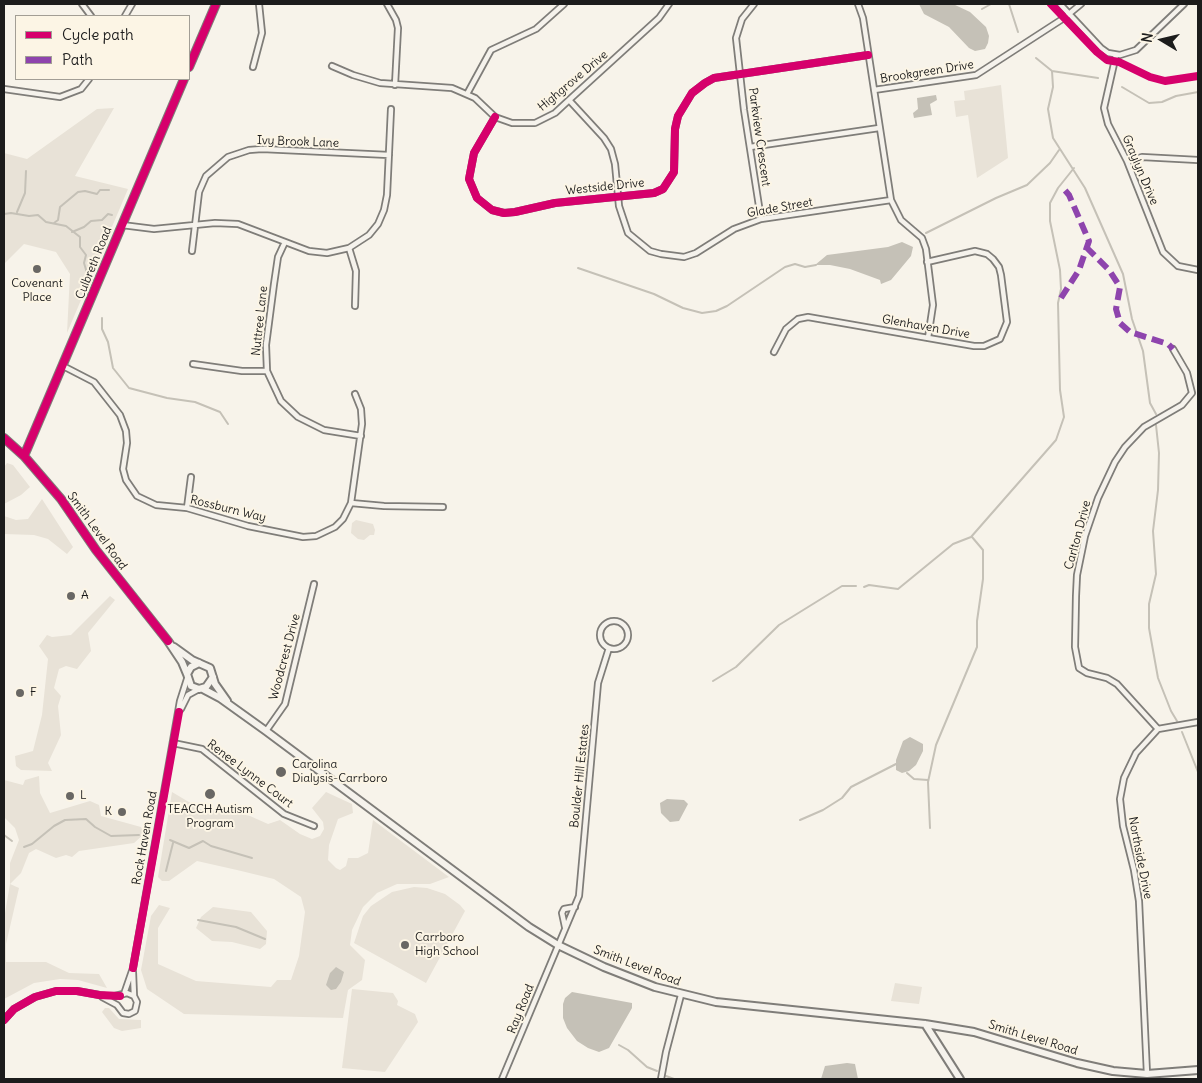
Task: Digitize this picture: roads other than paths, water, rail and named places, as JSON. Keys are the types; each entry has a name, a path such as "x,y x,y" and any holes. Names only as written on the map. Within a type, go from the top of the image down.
{"main road":[{"path":"190,65 216,4"},
{"name":"Culbreth Road","path":"24,456 184,80"},
{"name":"Smith Level Road","path":"4,438 24,456 61,499 96,550 168,641 182,662 187,677"},
{"name":"Smith Level Road","path":"168,641 185,656 198,663"},
{"path":"198,663 210,668 213,677 210,685 201,689 191,686 187,677 191,666 198,663"},
{"name":"Smith Level Road","path":"213,677 230,706"},
{"name":"Smith Level Road","path":"201,689 266,731 492,901 558,945 604,967 681,995 739,1005 925,1024 974,1032 1098,1068 1147,1074 1198,1070"},
{"path":"925,1024 960,1079"}],"street":[{"path":"82,4 90,15"},
{"path":"126,15 132,4"},
{"path":"253,67 262,33 260,4"},
{"path":"387,4 396,20 398,28 395,85"},
{"path":"467,94 491,50 536,29 564,4"},
{"name":"Highgrove Drive","path":"332,66 365,79 395,85 452,88 467,94 495,117 512,123 534,123 555,113 659,18 669,4"},
{"name":"Parkview Crescent","path":"754,4 742,19 737,31 740,74 761,219"},
{"path":"858,4 863,18 890,200 901,220 922,238 933,305 928,338"},
{"path":"1060,4 1101,48 1116,55 1127,54 1136,50 1184,4"},
{"name":"Brookgreen Drive","path":"874,90 976,75 1070,14 1081,4"},
{"name":"Westside Drive","path":"495,117 474,153 469,171 472,190 481,204 492,210 504,213 555,203 654,193 663,189 674,172 675,129 685,103 692,92 705,83 714,78 868,55"},
{"name":"Graylyn Drive","path":"1116,55 1104,108 1108,124 1127,161 1163,252 1178,266 1198,270"},
{"path":"4,90 60,97 81,89 88,80"},
{"name":"Glade Street","path":"569,100 604,138 610,149 615,164 618,197 623,221 628,233 650,251 673,257 684,257 696,253 734,228 761,219 890,200"},
{"path":"122,225 154,229 195,224 242,225 318,253 338,252 349,248 369,235 382,216 387,195 391,109"},
{"path":"750,147 879,128"},
{"name":"Ivy Brook Lane","path":"192,251 199,192 206,176 220,162 239,152 262,149 389,155"},
{"path":"1127,161 1142,157 1198,160"},
{"name":"Nuttree Lane","path":"285,242 278,258 274,284 266,345 267,371 281,401 298,417 324,430 361,436"},
{"path":"349,248 356,271 356,306"},
{"name":"Glenhaven Drive","path":"774,352 786,329 798,319 808,317 984,346 1000,339 1006,322 999,266 987,254 975,251 927,262"},
{"name":"Carlton Drive","path":"1158,729 1118,684 1107,678 1087,673 1079,668 1075,647 1076,596 1077,575 1085,536 1098,498 1114,462 1125,447 1144,428 1182,405 1192,393 1187,373 1174,349"},
{"path":"193,364 242,371 267,371"},
{"name":"Rossburn Way","path":"63,366 94,382 120,415 126,431 123,469 131,490 146,502 187,508 248,526 303,537 316,536 336,528 351,503 361,436 361,409 355,394"},
{"path":"187,508 191,477"},
{"path":"351,503 384,506 443,507"},
{"name":"Woodcrest Drive","path":"266,731 285,704 314,584"},
{"path":"611,621 620,622 628,631 628,640 622,647 609,648 600,639 601,629 611,621"},
{"name":"Boulder Hill Estates","path":"558,945 579,896 598,683 609,648"},
{"name":"Rock Haven Road","path":"117,1005 133,968 173,744 187,677"},
{"name":"Rock Haven Road","path":"179,712 188,695 201,689"},
{"path":"1158,729 1198,722"},
{"name":"Northside Drive","path":"1147,1074 1138,901 1134,870 1123,826 1120,799 1124,778 1131,764 1146,741 1158,729"},
{"name":"Renee Lynne Court","path":"173,744 202,749 284,814 314,826"},
{"name":"Boulder Hill Estates","path":"566,927 562,912 564,909 575,907"},
{"name":"Ray Road","path":"502,1079 558,945"},
{"name":"Rock Haven Road","path":"98,995 117,1005 123,1013 132,1012 137,1005 134,996 133,968"},
{"name":"Rock Haven Road","path":"4,1020 14,1010 35,997 56,991 134,996"},
{"path":"662,1079 666,1052 681,995"}],"waterway":[{"path":"982,9 991,4"},
{"path":"1009,4 1018,32"},
{"path":"1036,58 1052,71 1098,78"},
{"path":"1052,71 1053,87 1048,109 1053,138 1085,188 1123,274 1132,319 1143,351 1150,403 1156,414"},
{"path":"1122,87 1149,103 1162,102 1176,96 1198,92"},
{"path":"926,233 996,198 1027,185 1050,163 1059,150"},
{"path":"864,587 869,585 898,589 953,544 971,537 1056,440 1064,417 1060,390 1058,303 1061,289 1060,270 1050,221 1050,203 1058,188 1074,168"},
{"path":"17,212 25,193 26,171"},
{"path":"54,223 58,220 60,207 78,192 85,191 97,194 100,190 109,190"},
{"path":"4,214 38,215 46,222 66,226 80,237 80,247 86,255 84,263 87,273"},
{"path":"72,232 84,227 91,221 102,220 108,214 112,215"},
{"path":"578,268 654,294 683,308 702,313 716,311 727,306 785,267 795,264 805,267 816,265"},
{"path":"102,318 102,329 108,342 113,368 129,388 167,398 195,402 220,412 228,424"},
{"path":"1156,425 1159,453 1158,490 1153,531 1156,574 1149,604 1149,628 1158,678 1177,721"},
{"path":"930,828 928,782 936,745 977,647 977,621 983,579 983,550 972,537"},
{"path":"713,681 736,667 779,625 842,586 856,586"},
{"path":"1182,732 1198,772"},
{"path":"800,820 823,810 842,798 851,787 896,764"},
{"path":"907,773 914,779 928,780"},
{"path":"24,847 32,844 54,826 65,820 86,819 95,827 111,836 139,835"},
{"path":"4,835 12,841"},
{"path":"170,840 189,848 203,841 211,846 252,858"},
{"path":"166,871 173,843"},
{"path":"198,920 236,927 265,939"},
{"path":"619,1045 628,1050 647,1067 657,1071"},
{"path":"666,1076 674,1079"}],"place":[{"name":"Covenant Place","path":"37,269"},
{"name":"A","path":"71,596"},
{"name":"F","path":"20,693"},
{"name":"Carolina Dialysis-Carrboro","path":"281,772"},
{"name":"TEACCH Autism Program","path":"210,794"},
{"name":"L","path":"70,796"},
{"name":"K","path":"122,812"},
{"name":"Carrboro High School","path":"405,945"}]}
